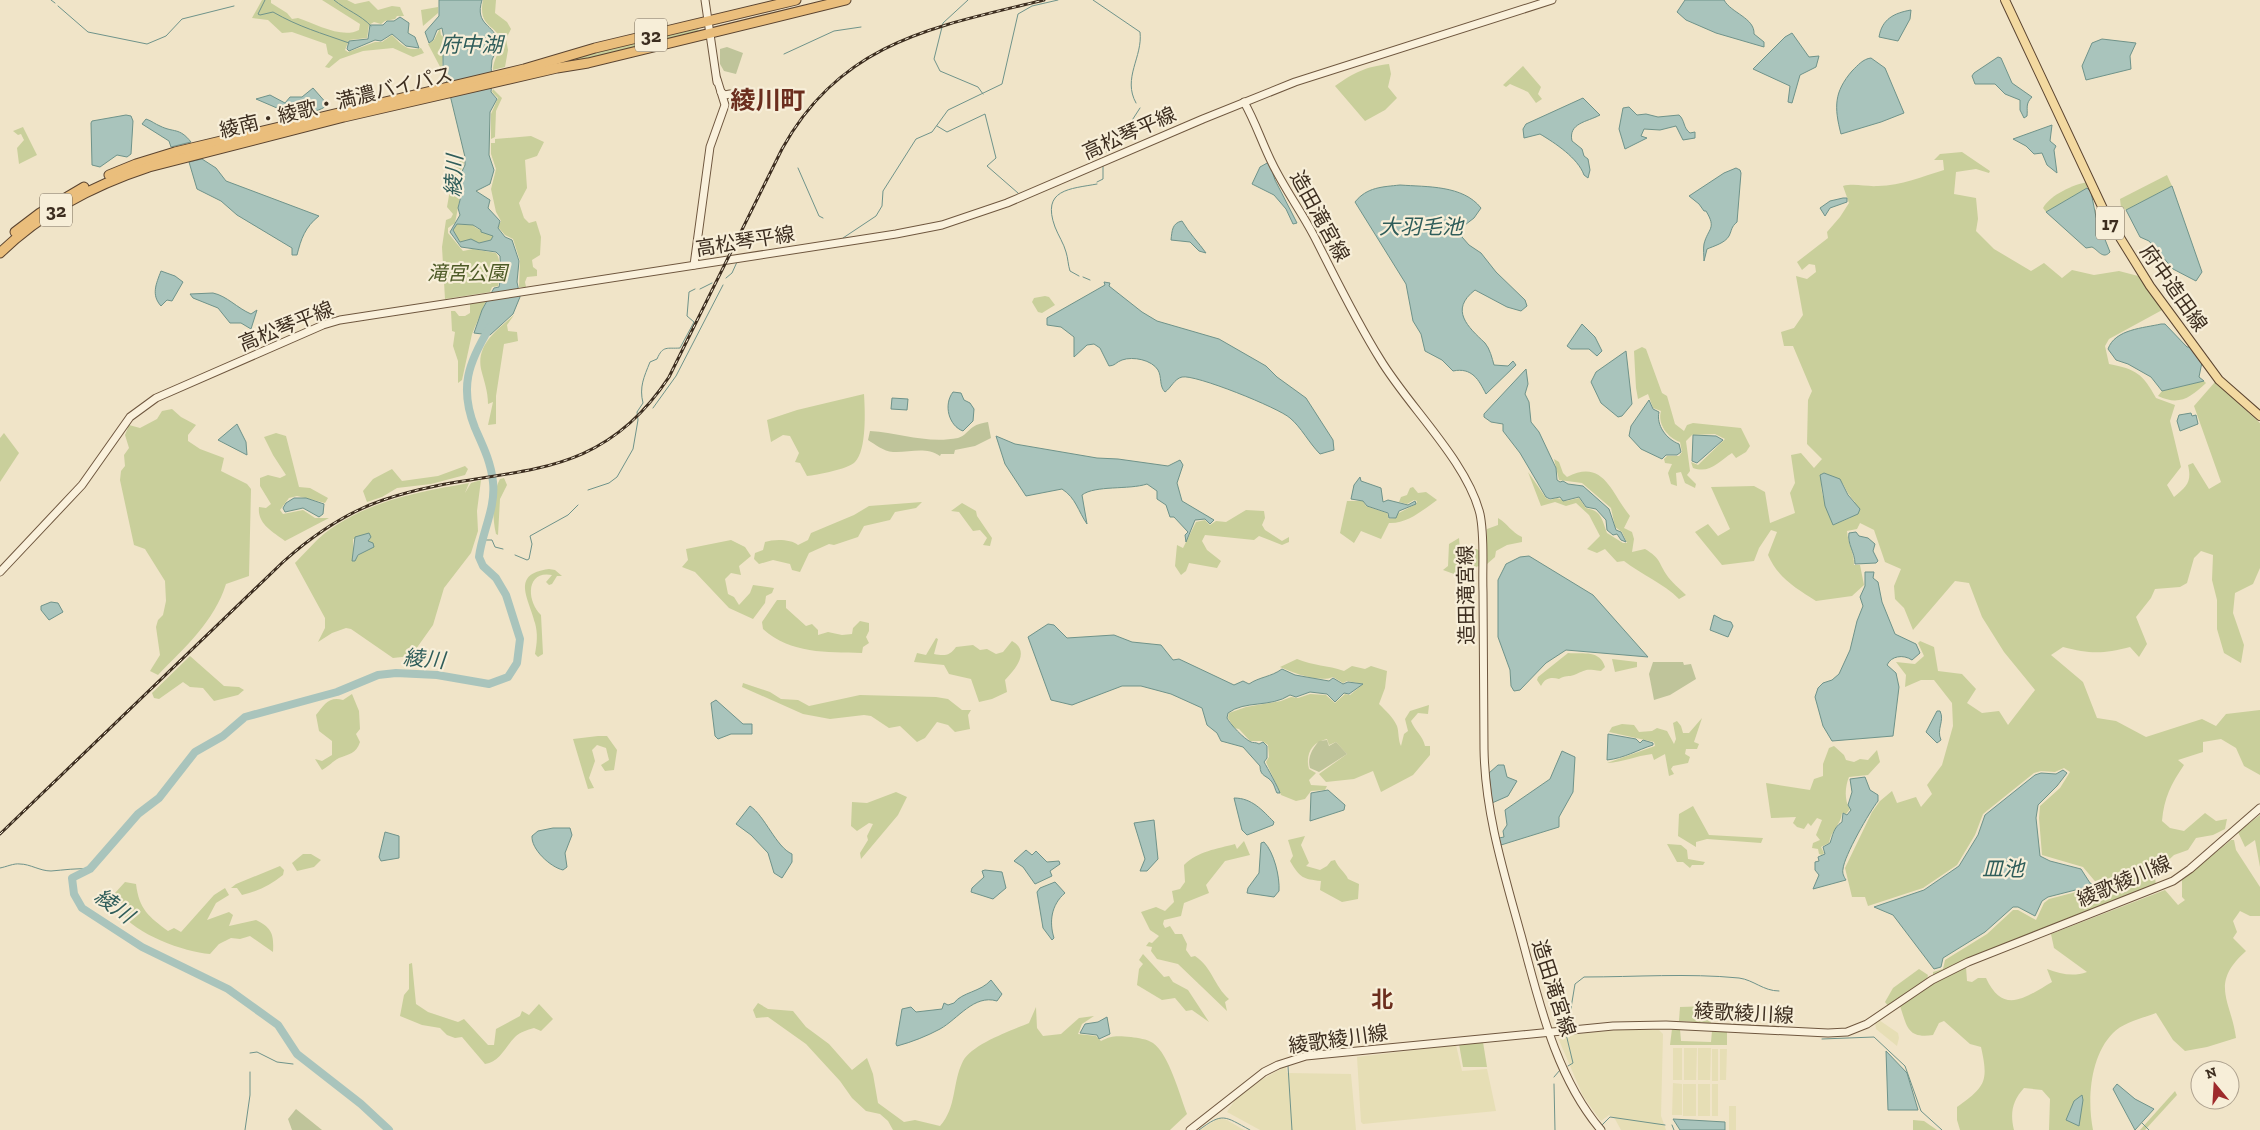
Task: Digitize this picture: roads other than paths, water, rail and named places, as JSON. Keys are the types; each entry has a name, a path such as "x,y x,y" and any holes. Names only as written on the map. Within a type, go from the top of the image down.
{"highway":[{"name":"綾南・綾歌・満濃バイパス","path":"0,245 30,220 71,193 136,164 507,76 708,21 796,0"},
{"name":"綾南・綾歌・満濃バイパス","path":"507,76 588,63 846,0"},
{"name":"綾南・綾歌・満濃バイパス","path":"0,253 26,231 60,207 119,177 175,159 438,92"}],"main road":[{"path":"705,0 721,114"},
{"name":"高松琴平線","path":"0,572 82,485 130,417 150,402 329,323 942,225 1007,203 1295,82 1552,0"},
{"name":"府中造田線","path":"2005,0 2106,215 2124,246 2150,286 2219,380 2260,416"},
{"path":"694,265 710,146 725,105 717,79"},
{"path":"721,92 725,95 730,94"},
{"name":"造田滝宮線","path":"1244,102 1271,162 1313,234 1373,347 1394,382 1430,427 1462,474 1477,505 1481,522 1484,757 1488,799 1497,850 1533,982 1550,1031 1574,1093 1600,1130"},
{"name":"綾歌綾川線","path":"1190,1130 1264,1072 1291,1060 1320,1055 1550,1031 1630,1025 1828,1033 1854,1030 1872,1022 1918,989 1955,968 2173,881 2190,870 2260,808"}],"water":[{"name":"府中湖","path":"439,0 482,0 481,15 496,36 498,42 491,68 491,92 497,99 490,112 489,155 494,170 490,184 476,191 490,200 488,208 500,221 498,228 505,237 512,240 519,261 517,282 520,297 513,314 490,335 474,333 482,310 494,288 499,287 501,276 500,256 496,252 461,247 450,232 460,215 458,208 462,192 456,184 465,165 465,157 443,66 443,53 446,49 442,28 437,30 433,40 429,43 425,32 439,16","holes":["457,224 473,225 481,230 481,232 493,236 491,240 479,243 471,239 460,242 453,230"]},
{"path":"1685,0 1724,0 1727,5 1751,24 1754,34 1764,42 1764,47 1716,33 1686,20 1677,12"},
{"path":"1911,10 1910,19 1898,41 1879,37 1886,21 1894,15"},
{"path":"400,17 409,23 408,33 415,37 419,48 406,46 392,34 381,41 375,40 349,51 347,49 349,41 368,39 370,25 383,25 387,21 394,21"},
{"path":"1792,33 1809,57 1819,56 1816,67 1800,75 1792,103 1788,102 1790,86 1753,69 1785,37"},
{"path":"2102,39 2136,43 2130,56 2131,69 2086,80 2082,66 2092,43"},
{"path":"1998,57 2001,58 2012,83 2032,97 2028,104 2027,116 2024,118 2020,110 2020,100 2005,94 1995,84 1975,84 1972,76 1974,73"},
{"path":"1871,58 1885,68 1904,113 1841,134 1837,116 1839,93 1852,71 1863,61"},
{"path":"313,88 328,105 316,111 284,111 256,99 270,95 285,103 290,97 302,97"},
{"path":"1583,98 1600,115 1580,124 1573,130 1572,135 1572,141 1582,149 1584,156 1588,159 1590,170 1588,178 1577,163 1559,146 1540,134 1524,138 1523,129 1526,124"},
{"path":"1629,107 1637,115 1646,114 1658,117 1679,115 1688,131 1690,133 1695,132 1695,138 1683,140 1676,126 1660,130 1644,129 1641,136 1647,138 1625,149 1619,129 1623,108"},
{"path":"126,115 131,116 133,121 131,154 127,157 117,155 100,167 92,165 92,121"},
{"path":"146,119 165,128 180,132 191,142 171,147 169,141 142,124"},
{"path":"2052,125 2050,141 2056,146 2054,150 2057,173 2047,165 2042,153 2034,154 2026,146 2013,139"},
{"path":"202,159 216,168 226,181 319,216 310,224 304,234 297,255 292,255 292,248 237,215 221,201 197,189 189,162"},
{"path":"1269,162 1275,180 1297,223 1293,224 1286,209 1274,195 1252,184 1260,167"},
{"path":"1736,168 1741,173 1737,222 1725,241 1707,249 1704,261 1704,244 1711,228 1711,222 1706,211 1689,196 1724,173"},
{"name":"大羽毛池","path":"1400,185 1433,187 1455,191 1473,200 1481,208 1474,218 1461,228 1462,237 1469,245 1481,253 1496,272 1525,300 1527,306 1521,311 1507,307 1475,290 1467,297 1463,304 1464,318 1473,331 1487,345 1494,365 1508,366 1513,361 1516,365 1486,394 1481,384 1470,373 1460,370 1453,371 1442,360 1425,351 1421,334 1413,321 1406,284 1355,202 1370,191 1381,187"},
{"path":"2172,186 2202,272 2196,281 2173,269 2149,241 2140,237 2126,210"},
{"path":"2087,188 2091,192 2096,217 2110,252 2105,255 2092,247 2086,248 2046,212"},
{"path":"1847,198 1847,202 1830,208 1825,216 1820,208 1830,201"},
{"path":"1182,221 1206,253 1199,251 1190,242 1171,240 1174,226"},
{"path":"161,271 175,276 183,282 172,301 167,300 161,306 155,294"},
{"path":"1104,282 1110,283 1109,286 1142,312 1157,321 1219,339 1266,366 1277,377 1306,398 1333,440 1334,450 1320,454 1298,426 1283,413 1219,386 1190,377 1182,377 1165,392 1158,370 1147,361 1131,358 1109,366 1100,348 1094,344 1087,345 1074,357 1074,337 1061,327 1047,325 1047,318 1105,285"},
{"path":"213,293 251,314 257,310 251,329 241,323 230,323 218,308 193,298 190,294"},
{"path":"1582,324 1595,337 1602,351 1597,356 1589,349 1571,349 1567,346"},
{"path":"2165,324 2187,347 2191,347 2202,362 2199,377 2204,381 2162,391 2151,377 2128,364 2116,360 2108,349 2112,342 2123,333"},
{"path":"1626,351 1632,404 1622,416 1618,417 1601,403 1591,382 1596,372"},
{"path":"1526,369 1528,384 1525,394 1529,402 1531,422 1539,432 1556,468 1557,480 1583,486 1609,509 1616,530 1621,532 1626,542 1621,540 1617,534 1613,535 1607,530 1606,520 1596,509 1586,507 1579,497 1563,501 1560,497 1550,499 1546,497 1520,453 1503,431 1503,424 1491,422 1484,417 1484,414"},
{"path":"953,392 961,393 964,400 970,403 974,409 973,421 963,431 954,425 949,414 948,403"},
{"path":"892,398 908,399 907,410 891,409"},
{"path":"1649,400 1653,409 1659,412 1659,422 1663,431 1670,439 1679,444 1681,452 1677,455 1666,455 1662,459 1641,449 1629,436 1631,426"},
{"path":"2191,413 2192,416 2196,415 2198,424 2180,431 2177,421 2179,415"},
{"path":"237,424 246,442 247,455 218,440"},
{"path":"1693,435 1716,436 1723,440 1697,463 1692,461"},
{"path":"996,436 1015,444 1097,458 1168,466 1180,460 1183,465 1177,483 1182,501 1214,520 1210,524 1205,519 1195,520 1186,542 1185,535 1188,532 1174,517 1170,517 1166,505 1157,499 1157,491 1147,484 1095,490 1082,495 1087,524 1074,501 1062,489 1026,496 1005,464"},
{"path":"1824,473 1840,479 1848,495 1860,509 1858,514 1833,525 1825,506 1820,475"},
{"path":"1360,477 1361,481 1381,488 1383,502 1388,500 1408,505 1415,501 1416,504 1399,511 1396,518 1389,518 1388,513 1367,506 1363,501 1351,499 1354,485"},
{"path":"294,498 306,498 324,504 323,514 319,517 303,508 285,512 283,508 286,503"},
{"path":"1856,532 1859,536 1868,538 1875,544 1873,551 1878,561 1876,563 1855,564 1849,533"},
{"path":"369,533 371,537 368,541 373,543 374,547 358,555 355,561 352,561 355,537"},
{"path":"1529,556 1593,595 1648,657 1566,650 1546,663 1520,690 1514,691 1511,686 1510,670 1498,637 1498,580 1506,564 1520,557"},
{"path":"1865,572 1874,572 1873,578 1878,582 1882,602 1895,634 1916,644 1920,653 1912,660 1905,657 1894,658 1887,665 1896,673 1899,687 1893,736 1832,741 1823,726 1815,697 1818,688 1823,683 1832,680 1839,674 1850,650 1857,621 1863,606 1860,597 1865,586"},
{"path":"51,602 58,603 63,612 49,620 41,610 41,606"},
{"path":"1714,615 1731,622 1733,626 1728,637 1710,630"},
{"path":"1048,624 1054,625 1067,638 1114,635 1132,642 1161,645 1173,660 1179,659 1234,685 1243,681 1249,684 1282,669 1295,675 1329,681 1333,678 1343,684 1348,682 1363,684 1349,694 1344,693 1335,702 1327,694 1310,692 1296,697 1290,695 1274,701 1242,707 1228,713 1227,718 1229,721 1245,738 1259,744 1263,742 1267,746 1267,758 1264,762 1280,793 1277,793 1272,782 1262,774 1260,766 1243,747 1221,741 1217,733 1207,725 1202,708 1171,694 1141,686 1122,686 1072,705 1051,700 1028,637"},
{"path":"716,700 743,724 752,724 752,734 731,734 718,739 715,736 711,703"},
{"path":"1937,711 1940,711 1942,718 1939,732 1941,740 1937,743 1926,732"},
{"path":"1608,734 1636,739 1640,743 1643,740 1653,743 1653,745 1625,756 1607,760"},
{"path":"1562,751 1575,757 1573,792 1559,817 1559,827 1501,845 1499,838 1504,837 1503,831 1507,825 1505,810 1550,779"},
{"path":"1498,765 1504,765 1507,777 1517,781 1508,796 1492,803 1489,773"},
{"name":"皿池","path":"2063,770 2067,773 2038,805 2036,818 2040,856 2050,861 2081,869 2090,883 2095,885 2048,897 2042,901 2035,916 2018,907 2013,907 1985,932 1943,958 1941,967 1934,969 1893,915 1874,907 1924,890 1959,866 1978,835 1985,815 2035,775 2041,773 2056,774"},
{"path":"1865,777 1870,790 1878,795 1878,801 1852,844 1844,863 1843,875 1846,880 1813,889 1819,875 1815,870 1815,862 1819,861 1818,857 1825,854 1823,847 1830,843 1835,829 1842,822 1843,813 1847,815 1851,810 1848,805 1852,792 1850,779"},
{"path":"1328,790 1345,805 1344,810 1310,821 1311,793"},
{"path":"1234,798 1251,802 1274,822 1273,825 1247,835 1242,830"},
{"path":"750,806 761,817 781,845 792,854 792,862 782,878 774,873 768,853 751,835 736,824"},
{"path":"1154,820 1158,859 1147,871 1140,871 1145,859 1134,823"},
{"path":"553,828 570,828 572,835 565,853 567,867 563,870 542,857 533,841 532,836 538,831"},
{"path":"385,832 399,836 399,858 381,861 379,857"},
{"path":"1264,842 1271,852 1277,872 1279,891 1274,897 1247,893 1248,888 1259,873 1261,843"},
{"path":"1026,850 1032,855 1036,851 1047,862 1059,861 1060,864 1050,871 1052,876 1035,884 1023,867 1014,861"},
{"path":"982,871 1002,872 1006,888 993,899 971,892 972,888 984,877"},
{"path":"1055,882 1065,893 1060,898 1052,914 1054,938 1052,940 1043,928 1037,892 1040,888"},
{"path":"991,980 1002,994 997,1001 981,1001 974,1004 940,1029 919,1039 897,1046 902,1009 911,1007 916,1012 942,1009 944,1003 948,1005 954,1003 957,999 982,987"},
{"path":"1107,1017 1110,1034 1099,1039 1097,1035 1080,1033 1085,1024 1098,1022"},
{"path":"1886,1051 1907,1073 1918,1110 1888,1110"},
{"path":"2117,1084 2135,1099 2154,1109 2135,1130 2113,1089"},
{"path":"2082,1095 2079,1126 2066,1120 2074,1101"},
{"path":"1673,1119 1725,1122 1725,1130 1680,1130"}],"waterway":[{"path":"51,0 55,3"},
{"path":"265,0 258,14 273,12 301,26 349,43"},
{"path":"334,0 371,26"},
{"path":"968,0 943,23 934,59 940,71 978,87 983,94"},
{"path":"843,238 876,216 882,206 883,191 916,139 932,132 948,110 1002,84 1018,14 1032,6 1058,0"},
{"path":"1093,0 1140,32 1139,50 1131,85 1136,103"},
{"path":"58,6 88,32 147,44 166,36 182,19 234,6"},
{"path":"784,54 834,31 861,27"},
{"path":"1107,152 1108,134 1129,125 1140,108"},
{"path":"937,126 947,132 985,114 996,158 987,166 1018,193"},
{"path":"1097,182 1103,179 1103,165"},
{"path":"798,168 819,216 823,218"},
{"path":"1079,276 1070,271 1067,254 1055,227 1052,205 1055,198 1061,193 1077,187 1097,184"},
{"path":"726,278 732,273 737,262"},
{"path":"1083,277 1090,280"},
{"path":"700,289 712,283"},
{"path":"653,408 676,376 723,285"},
{"path":"588,490 609,483 617,477 633,449 638,420 637,412 643,403 642,387 646,372 650,362 657,359 663,350 680,348 694,322 687,316 689,292 695,289"},
{"name":"綾川","path":"389,1130 361,1104 297,1054 278,1025 228,989 142,947 82,908 74,894 72,878 90,869 138,814 159,798 195,752 223,736 245,717 337,692 378,675 396,673 437,675 489,684 508,677 517,663 520,639 506,595 496,578 483,566 479,557 491,511 493,482 489,461 470,414 467,388 471,364 490,327"},
{"path":"515,555 527,560 529,559 532,544 530,536 568,515 578,505"},
{"path":"483,540 492,540 495,547 503,549"},
{"path":"0,868 18,864 51,871 90,869"},
{"path":"1568,1026 1575,984 1584,977 1681,975 1739,978 1773,991 1779,991"},
{"path":"1566,1034 1573,1063 1568,1066"},
{"path":"1822,1039 1874,1037 1905,1066 1921,1111 1942,1130"},
{"path":"250,1053 257,1052 277,1062 293,1064"},
{"path":"1288,1066 1292,1130"},
{"path":"1554,1077 1560,1070"},
{"path":"245,1130 250,1095 250,1072"},
{"path":"1554,1084 1555,1130"},
{"path":"1602,1125 1610,1117 1665,1125"},
{"path":"1199,1130 1219,1118 1229,1119 1250,1130"},
{"path":"2142,1123 2149,1130"},
{"path":"1672,1125 1674,1130"}],"railway":[{"path":"0,834 283,562 330,526 356,511 383,500 425,488 540,468 574,457 608,440 639,414 669,377 782,149 806,113 833,84 862,62 894,44 965,19 1044,0"}],"district":[{"name":"綾川町","path":"768,100"},
{"name":"北","path":"1382,999"}],"park label":[{"name":"滝宮公園","path":"467,273"}]}
